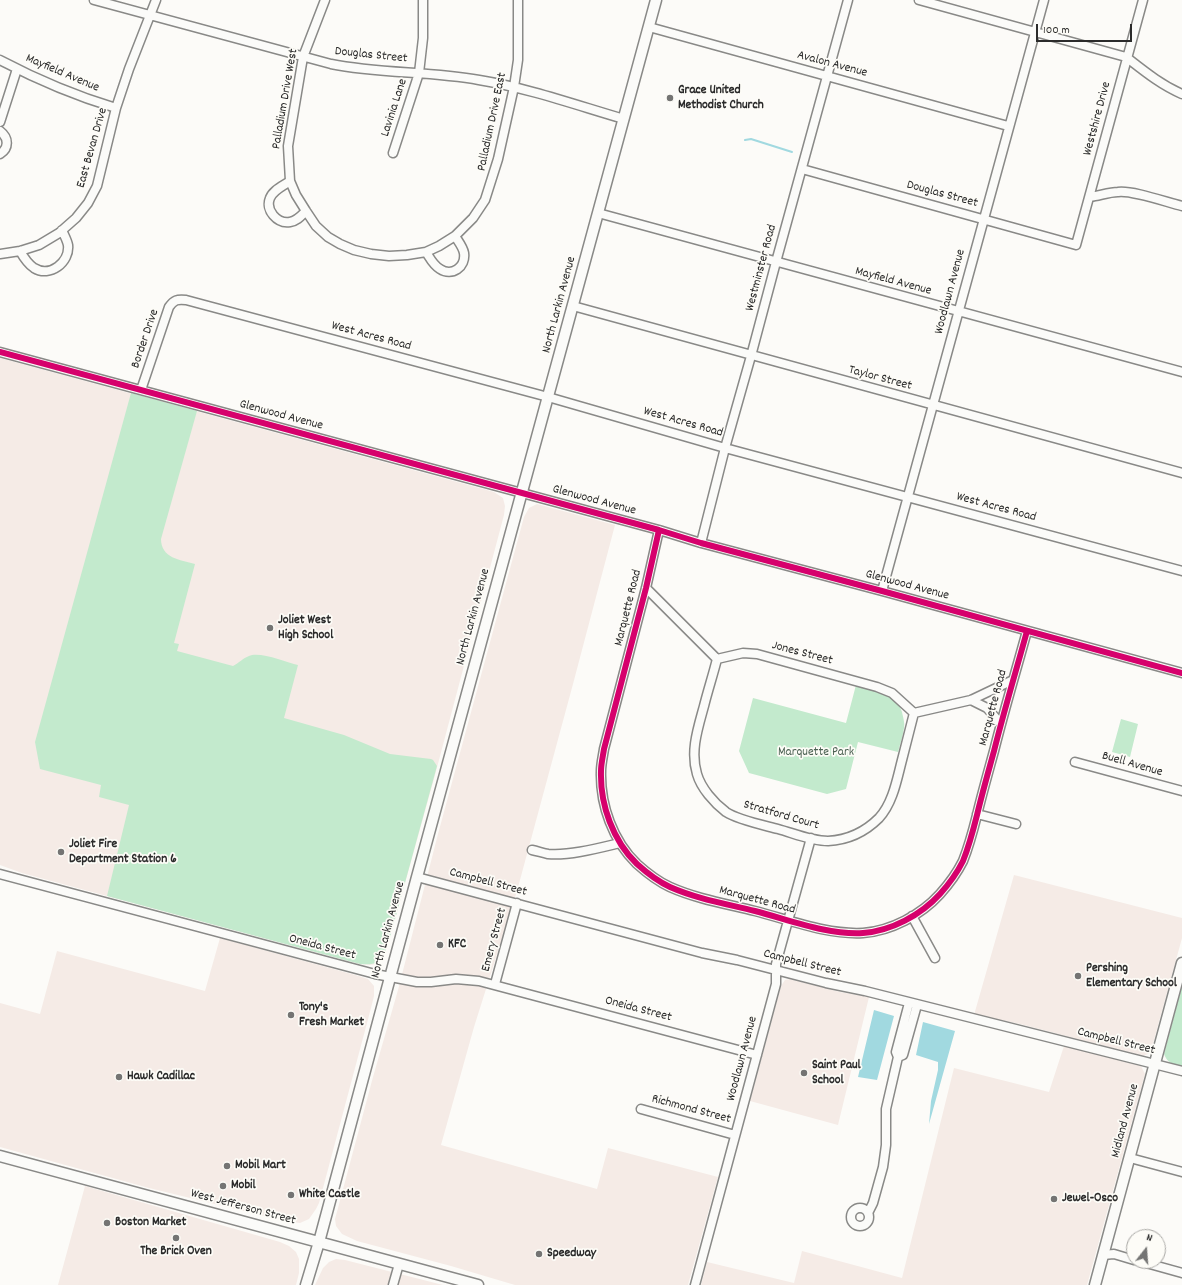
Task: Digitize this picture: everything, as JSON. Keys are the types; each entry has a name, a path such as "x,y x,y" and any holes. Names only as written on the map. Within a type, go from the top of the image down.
{"main road":[{"name":"North Larkin Avenue","path":"306,1285 319,1242 656,0"},
{"name":"Midland Avenue","path":"1095,1285 1182,963"},
{"name":"West Jefferson Street","path":"0,1156 478,1285"}],"street":[{"name":"Douglas Street","path":"94,0 303,57 352,68 419,73 479,80 514,87 624,119"},
{"name":"East Bevan Drive","path":"0,254 20,251 39,245 62,230 76,218 88,203 97,186 116,108 129,69 156,0"},
{"name":"Palladium Drive West","path":"325,0 303,57 288,146 290,181 296,195 316,226 328,237 354,250"},
{"name":"Lavinia Lane","path":"393,153 419,73 424,38 423,0"},
{"name":"Palladium Drive East","path":"354,250 389,256 426,252 455,236 473,218 485,200 498,159 514,87 518,60 518,0"},
{"name":"Westminster Road","path":"701,543 725,448 848,0"},
{"path":"919,0 1126,57 1153,78 1170,89 1182,94"},
{"name":"Woodlawn Avenue","path":"882,591 1008,126 1044,0"},
{"name":"Westshire Drive","path":"1076,244 1090,197 1126,57 1143,0"},
{"name":"Avalon Avenue","path":"648,27 1008,126"},
{"name":"Mayfield Avenue","path":"0,60 67,92 116,108"},
{"path":"0,122 17,68"},
{"path":"0,131 4,135 7,143 4,151 0,154"},
{"name":"Douglas Street","path":"802,169 1076,244"},
{"path":"290,181 276,190 270,198 269,209 273,216 281,221 290,222 298,219 306,211"},
{"path":"1090,197 1102,196 1118,191 1182,206"},
{"name":"Mayfield Avenue","path":"598,213 1182,372"},
{"path":"20,251 27,262 35,269 46,271 52,270 62,263 67,255 68,245 62,230"},
{"path":"426,252 439,269 446,272 454,272 461,268 464,261 462,246 455,236"},
{"name":"Border Drive","path":"140,390 169,308 173,301 178,299"},
{"name":"West Acres Road","path":"178,299 548,397 725,448 1182,571"},
{"name":"Taylor Street","path":"573,306 933,406 1182,473"},
{"name":"Glenwood Avenue","path":"0,352 1182,673"},
{"name":"Marquette Road","path":"659,530 646,588 604,749 601,770 602,789 606,812 620,843 637,863 652,876 669,887 689,894 822,930 844,933 864,933 883,929 912,916 926,907 939,895 952,879 965,856 1027,631"},
{"path":"646,588 717,659"},
{"name":"Jones Street","path":"717,659 743,653 757,654 878,687 892,693 914,713"},
{"name":"Stratford Court","path":"717,659 695,738 695,764 697,775 704,789 716,804 727,813 811,838 827,841 857,835 880,817 894,790 914,713"},
{"path":"914,713 971,700 1013,680"},
{"path":"971,700 987,708 1001,724"},
{"name":"Buell Avenue","path":"1075,762 1182,791"},
{"path":"977,814 1016,824"},
{"name":"Woodlawn Avenue","path":"695,1285 776,984 776,964 811,838"},
{"path":"532,850 548,854 563,854 620,843"},
{"name":"Oneida Street","path":"0,874 372,974 424,982 466,979 495,984 757,1055"},
{"name":"Campbell Street","path":"417,877 702,953 737,960 846,988 865,991 1182,1071"},
{"name":"Emery Street","path":"495,984 517,903"},
{"path":"912,916 935,958"},
{"path":"868,1213 873,1203 883,1167 886,1145 886,1109 898,1057 896,1052 913,1004"},
{"name":"Richmond Street","path":"641,1109 735,1135"},
{"path":"1130,1158 1182,1172"},
{"path":"1103,1255 1114,1254 1126,1258"},
{"path":"393,1285 399,1264"},
{"path":"1166,1269 1182,1273"}],"shaded area":[{"name":"Joliet West High School","path":"0,358 494,492 503,498 505,506 504,515 435,775 389,941 381,960 376,964 360,964 22,873 0,865"},
{"path":"537,504 615,525 517,891 474,1027 441,1145 597,1189 608,1148 718,1177 688,1285 515,1285 357,1241 342,1234 336,1226 335,1219 398,990 438,834 524,517 529,508"},
{"name":"Pershing Elementary School","path":"1014,875 1182,918 1182,938 1151,1051 1148,1054 1143,1056 1020,1024 974,1015"},
{"path":"220,938 359,976 368,979 374,986 374,996 371,1008 319,1203 309,1219 300,1223 285,1221 149,1188 0,1147 0,1003 40,1014 57,951 205,991"},
{"name":"Saint Paul School","path":"790,979 840,992 869,997 838,1125 750,1101 781,986 785,980"},
{"path":"1064,1046 1141,1066 1145,1074 1087,1285 701,1285 707,1262 794,1283 802,1251 902,1278 954,1068 1049,1092"},
{"path":"85,1186 280,1242 289,1246 296,1252 299,1259 299,1273 296,1285 58,1285"},
{"path":"336,1259 443,1285 315,1285 323,1268 329,1262"}],"green space":[{"path":"131,393 197,411 161,539 164,550 172,557 195,564 174,643 179,644 177,651 233,666 245,658 253,655 266,656 298,665 284,718 344,735 390,754 431,759 437,766 389,941 383,957 373,964 360,964 107,896 129,805 99,797 101,785 40,769 35,742"},
{"name":"Marquette Park","path":"856,685 883,693 895,700 899,705 904,720 904,726 898,752 858,742 846,789 827,794 749,773 739,751 753,698 846,723"},
{"path":"1121,719 1138,724 1130,757 1112,752"},
{"path":"1182,986 1182,1066 1173,1064 1164,1054"}],"water":[{"path":"874,1010 894,1016 877,1080 858,1077"},
{"path":"923,1022 955,1031 929,1124 931,1101 938,1070 938,1062 916,1055"}],"waterway":[{"path":"745,140 751,139 792,152"}],"cycle path":[{"path":"0,352 1182,673"},
{"path":"659,530 646,588 604,749 601,768 601,784 610,822 621,845 629,855 637,864 662,883 701,898 809,926 836,932 849,933 874,932 884,929 905,921 924,909 950,882 963,861 1027,631"}],"place":[{"name":"Grace United Methodist Church","path":"670,98"},
{"name":"Joliet West High School","path":"270,628"},
{"name":"Joliet Fire Department Station 6","path":"61,852"},
{"name":"KFC","path":"440,945"},
{"name":"Pershing Elementary School","path":"1078,976"},
{"name":"Tony's Fresh Market","path":"291,1015"},
{"name":"Saint Paul School","path":"804,1073"},
{"name":"Hawk Cadillac","path":"119,1077"},
{"name":"Mobil Mart","path":"227,1166"},
{"name":"Mobil","path":"223,1186"},
{"name":"White Castle","path":"291,1195"},
{"name":"Jewel-Osco","path":"1054,1199"},
{"name":"Boston Market","path":"107,1223"},
{"name":"The Brick Oven","path":"176,1238"},
{"name":"Speedway","path":"539,1254"}]}
